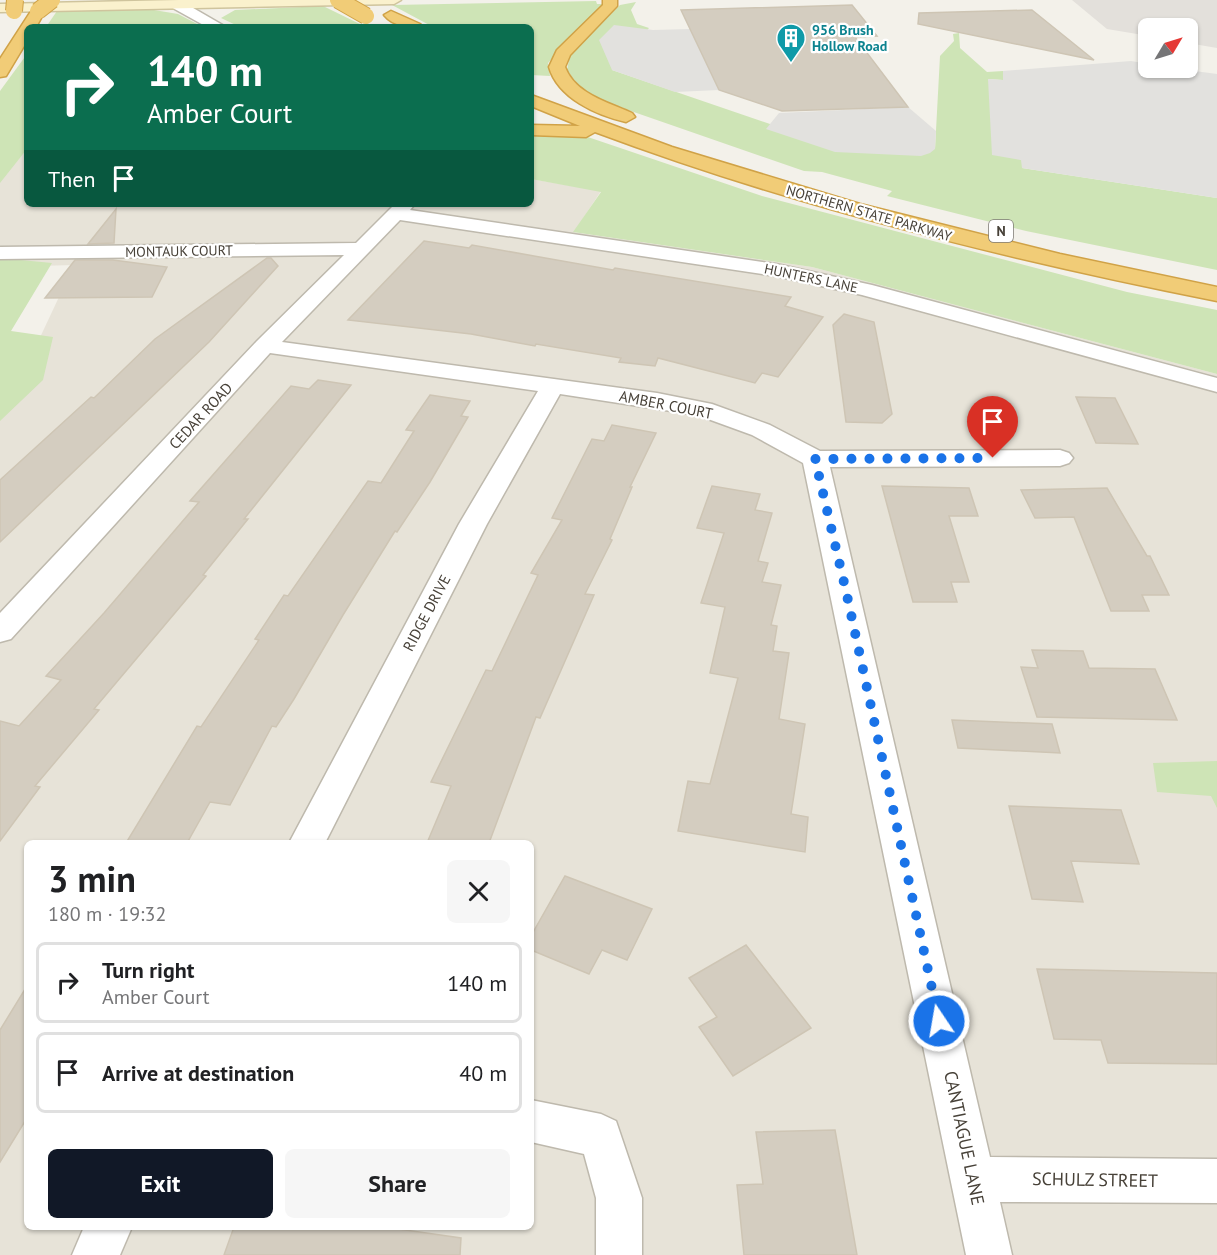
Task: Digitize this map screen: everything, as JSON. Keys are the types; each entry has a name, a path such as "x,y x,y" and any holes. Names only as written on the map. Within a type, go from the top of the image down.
{"highway":[{"path":"37,11 52,0"},
{"path":"338,0 390,14 409,24"},
{"path":"610,0 610,6 560,57 557,71 563,81 576,92 660,135"},
{"path":"3,24 13,5"},
{"path":"0,72 24,34"},
{"name":"NORTHERN STATE PARKWAY","path":"534,85 660,135 787,175 929,214 1217,279"},
{"name":"NORTHERN STATE PARKWAY","path":"534,101 630,139 713,168 951,237 1217,294"},
{"path":"534,130 582,132 626,146 713,168"}],"main road":[{"path":"213,24 208,15 218,3"},
{"path":"13,5 218,3 390,14"}],"street":[{"path":"176,4 213,24"},
{"name":"CEDAR ROAD","path":"0,632 265,346 358,249 401,209"},
{"name":"HUNTERS LANE","path":"401,209 776,270 864,289 1217,385"},
{"name":"MONTAUK COURT","path":"0,253 358,249"},
{"name":"AMBER COURT","path":"265,346 657,400 703,409 761,430 815,459 1060,458"},
{"name":"RIDGE DRIVE","path":"309,840 473,524 552,387"},
{"name":"CANTIAGUE LANE","path":"815,459 849,603 989,1255"},
{"path":"534,1122 601,1136 619,1198 619,1255"},
{"name":"SCHULZ STREET","path":"973,1179 1217,1181"},
{"path":"95,1255 108,1230"}],"shaded area":[{"path":"1072,0 1217,0 1217,48 1198,45 1198,18 1138,18 1138,34 1107,29"},
{"path":"614,25 653,30 690,29 719,90 675,92 612,70 599,40"},
{"path":"1131,61 1138,62 1138,78 1198,78 1198,71 1217,74 1217,198 1022,168 1021,160 992,155 988,79 1003,80 1003,71"},
{"path":"908,107 936,131 935,149 930,153 921,156 835,152 766,129 779,113"},
{"path":"24,152 24,207 534,207 534,180 601,191 574,232 812,267 1217,374 1217,1255 0,1255 0,406 13,395 74,265 0,267 0,180"}],"green space":[{"path":"596,1 597,4 603,4 548,63 550,76 534,75 534,24 427,24 392,5"},
{"path":"636,2 631,10 637,24 649,28 612,70 837,147 935,149 940,56 954,41 953,34 959,33 960,48 987,72 1003,71 1003,80 988,79 1016,158 1022,160 1022,168 1217,198 1217,270 1026,231 887,196 892,191 822,172 804,171 605,102 580,88 567,70 570,55 620,5"},
{"path":"323,6 360,24 234,24 221,18 235,10"},
{"path":"148,9 178,14 197,24 48,24 57,11"},
{"path":"24,58 24,153 0,183 0,91"},
{"path":"534,132 573,132 762,196 1127,292 1217,310 1217,374 812,267 573,232 601,192 534,180"},
{"path":"0,258 52,263 11,331 53,337 43,380 0,421"},
{"path":"1217,761 1217,808 1211,796 1157,792 1153,763"}],"building":[{"name":"956 Brush Hollow Road","path":"852,5 877,36 855,37 908,107 782,111 719,90 681,10"},
{"path":"1032,10 1094,60 918,24 919,13"},
{"path":"116,209 114,243 88,244"},
{"path":"424,241 469,248 472,245 613,270 615,268 791,297 785,306 823,317 778,377 762,373 755,383 658,358 655,366 619,362 621,358 536,344 535,346 471,334 348,320"},
{"path":"267,258 271,258 278,266 209,342 0,542 0,480 91,397 94,398 155,339"},
{"path":"75,260 113,260 167,267 152,297 45,298"},
{"path":"844,314 874,322 892,414 882,423 846,422 833,325"},
{"path":"318,380 351,385 244,519 248,519 203,575 206,576 94,709 99,710 35,786 40,787 0,841 0,721 19,726 61,680 46,676 104,613 199,502 190,501 291,386 309,389"},
{"path":"430,395 470,401 461,416 468,417 430,482 397,532 395,531 276,727 272,726 230,805 210,802 189,840 128,840 197,726 201,727 259,640 255,639 284,595 288,596 368,481 381,483 414,431 406,430"},
{"path":"1076,397 1115,398 1138,444 1096,443"},
{"path":"612,425 656,433 630,487 632,487 610,539 612,540 585,594 594,595 540,718 536,717 490,840 428,840 451,786 431,782 486,670 492,671 538,575 531,573 562,520 552,518 592,439 604,441"},
{"path":"712,486 760,494 755,510 772,513 758,561 768,563 762,582 781,585 771,625 777,626 773,651 789,653 779,719 805,724 791,814 808,817 805,852 678,831 688,781 710,784 738,678 710,673 725,607 701,603 724,533 697,528"},
{"path":"882,486 969,488 978,516 949,516 969,582 951,582 957,602 913,602"},
{"path":"1107,488 1147,556 1150,556 1169,595 1142,595 1149,611 1111,611 1074,517 1035,518 1021,490"},
{"path":"1032,650 1083,651 1089,668 1155,669 1177,720 1037,717 1021,667 1038,668"},
{"path":"952,720 1052,724 1060,753 958,748"},
{"path":"1009,806 1121,810 1139,864 1071,861 1083,902 1032,899"},
{"path":"565,876 652,909 627,960 602,950 589,974 534,951 534,931"},
{"path":"746,945 811,1028 733,1076 699,1027 717,1017 689,978"},
{"path":"1037,969 1217,973 1217,1064 1108,1063 1101,1040 1054,1039"},
{"path":"24,991 24,1123 0,1162 0,1030"},
{"path":"835,1130 857,1255 744,1255 737,1185 763,1184 756,1132"},
{"path":"233,1230 405,1230 461,1238 460,1255 224,1255"}],"place":[{"name":"956 Brush Hollow Road","path":"791,64"}],"route":[{"path":"939,1021 846,591 815,459 993,458"}]}
